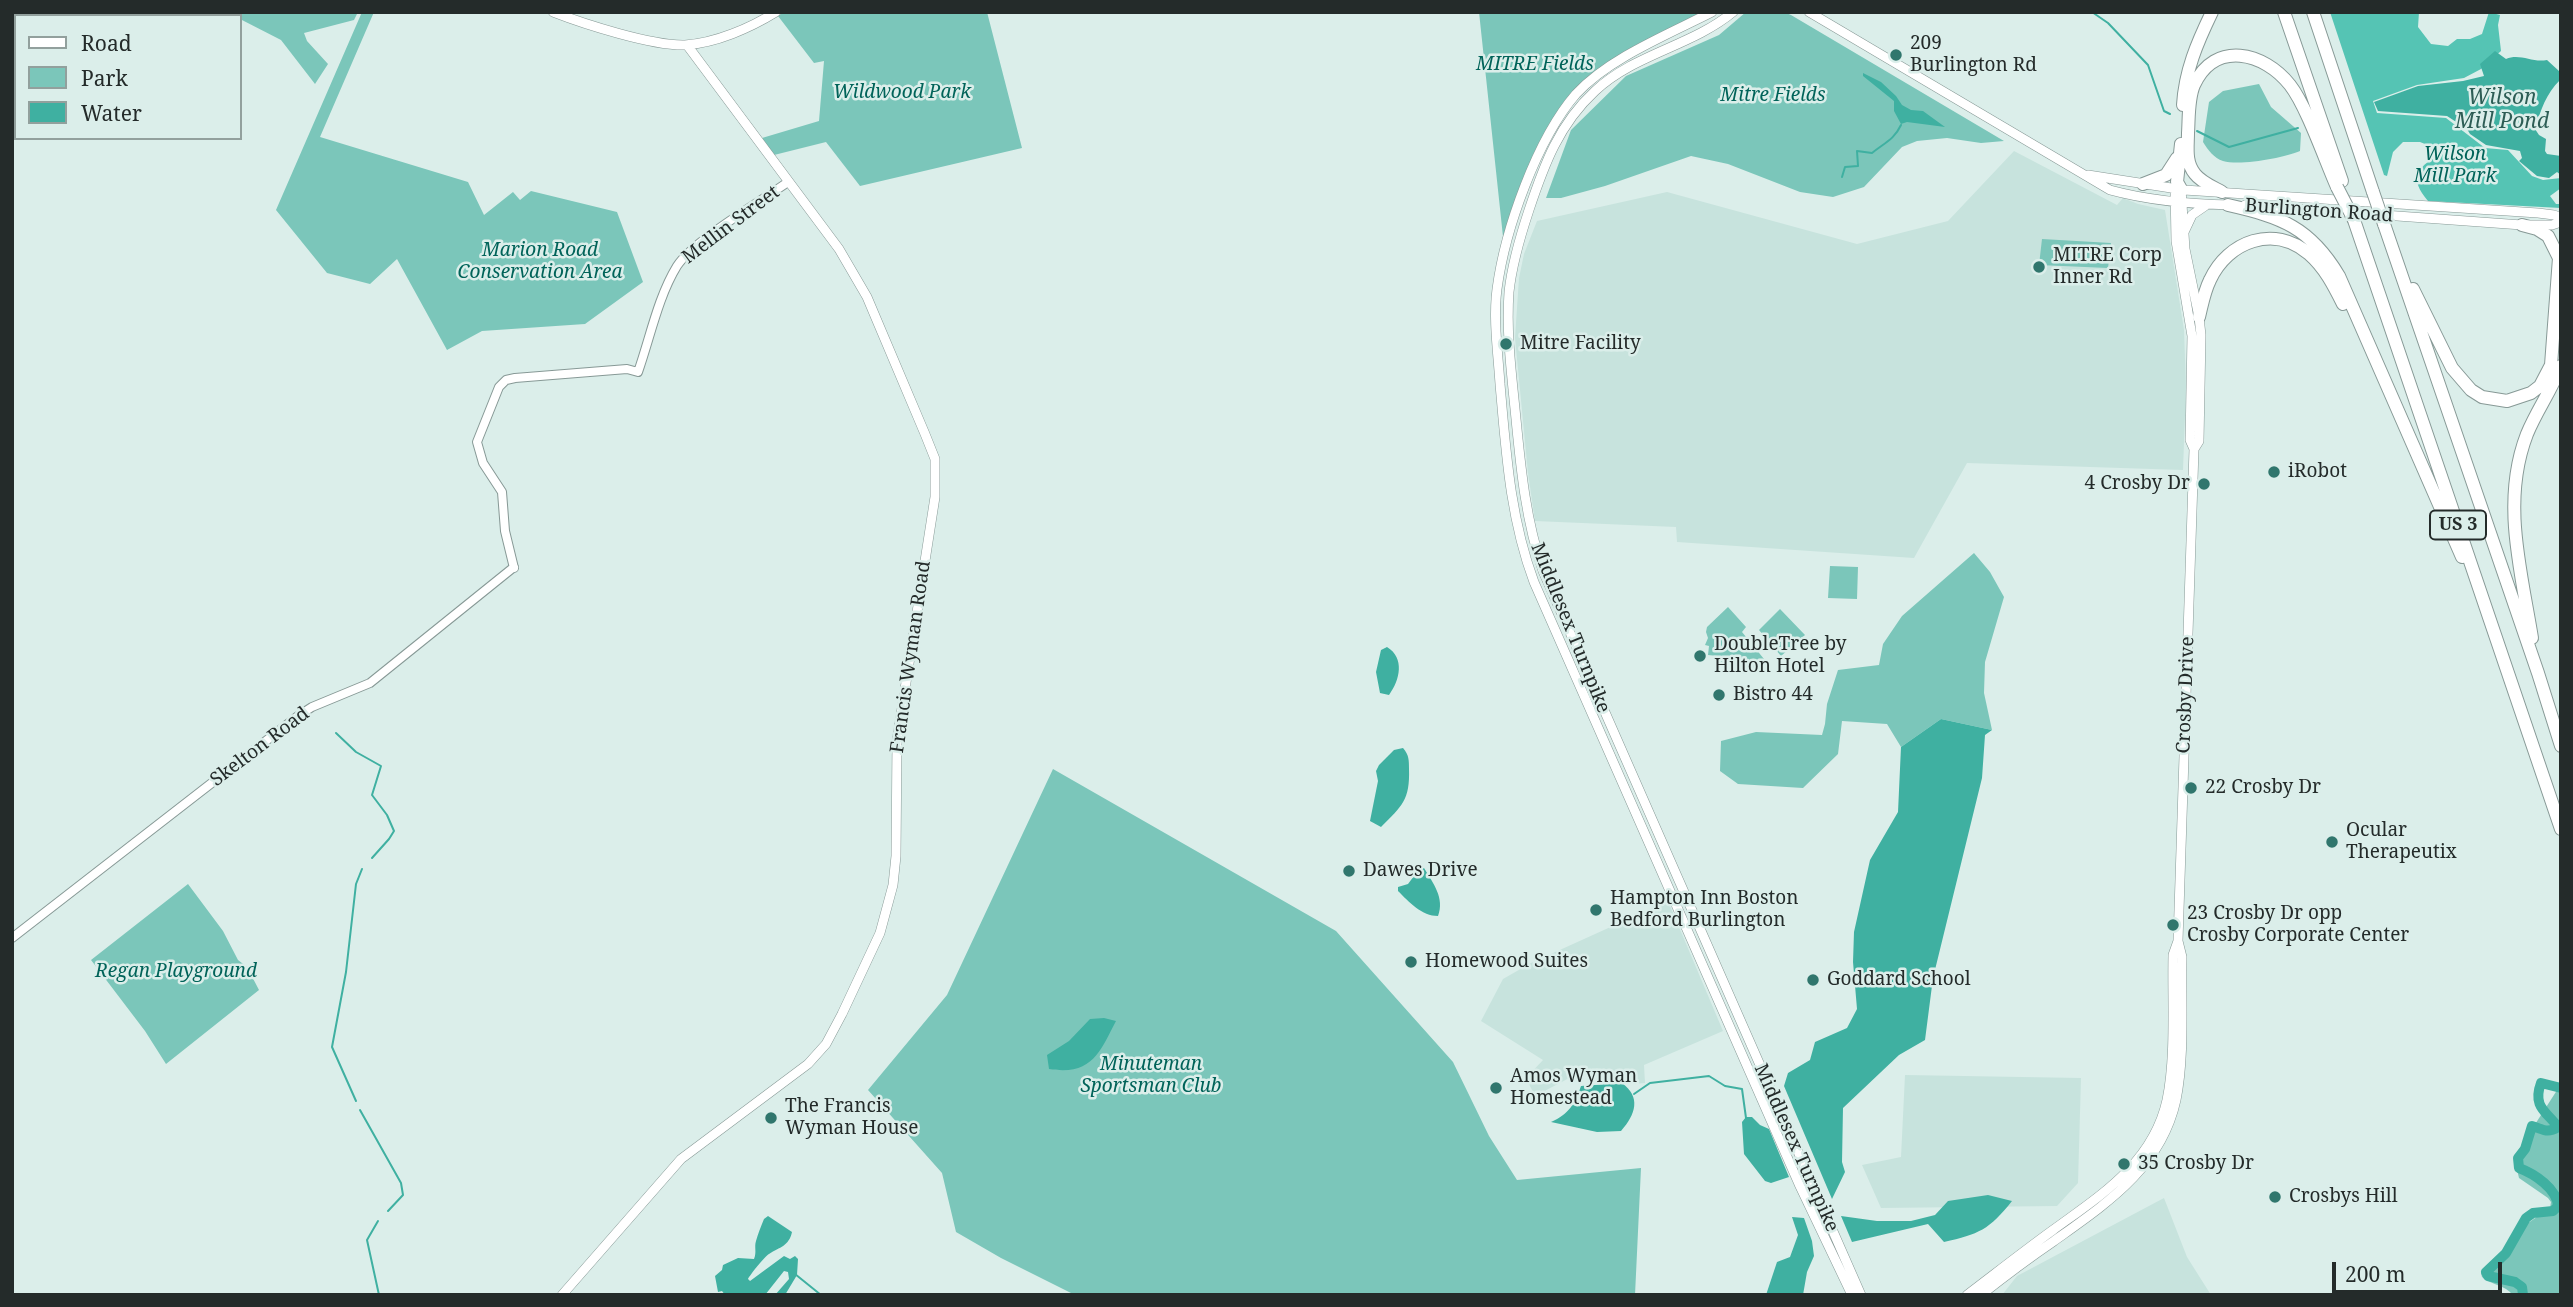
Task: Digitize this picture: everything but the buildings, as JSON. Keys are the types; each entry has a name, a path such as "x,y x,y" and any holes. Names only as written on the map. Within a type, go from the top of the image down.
{"highway":[{"path":"2178,186 2186,74 2211,12"},
{"path":"2284,12 2341,188"},
{"name":"US 3","path":"2313,12 2561,746"},
{"path":"2222,192 2195,174 2189,164 2187,155 2190,98 2194,86 2211,64 2238,55 2262,61 2273,68 2292,88 2341,188"},
{"path":"2143,184 2166,175 2180,151"},
{"name":"US 3","path":"2341,188 2561,829"},
{"path":"2228,205 2272,215 2289,224 2317,245 2339,276 2364,338 2487,611"},
{"path":"2522,225 2537,229 2548,236 2559,258"},
{"path":"2199,317 2210,279 2227,256 2249,242 2269,238 2281,239 2300,247 2319,264 2364,338"},
{"path":"2389,239 2452,368 2471,390 2494,401 2519,399 2531,393 2548,374 2553,356 2561,240"},
{"path":"2538,673 2513,522 2514,493 2518,463 2527,436 2561,366"}],"main road":[{"path":"553,12 642,38 687,45 732,34 776,12"},
{"name":"Middlesex Turnpike","path":"1712,12 1626,57 1577,93 1534,165 1504,246 1497,291 1498,353 1507,466 1527,564 1799,1184 1852,1295"},
{"name":"Middlesex Turnpike","path":"1733,12 1698,33 1630,66 1597,88 1567,121 1552,146 1517,247 1509,292 1508,320 1518,442 1527,512 1535,547 1555,599 1861,1295"},
{"name":"Burlington Road","path":"1809,12 2110,190 2178,203 2207,205 2522,225 2552,225 2561,220 2554,215 2538,213 2222,192 2143,184 2083,174"},
{"name":"Francis Wyman Road","path":"562,1295 681,1159 802,1070 823,1049 876,942 891,894 897,856 897,740 935,497 935,459 859,281 839,249 687,45"},
{"name":"Crosby Drive","path":"1981,1295 2126,1188 2160,1145 2172,1116 2179,1076 2182,957 2178,941 2194,449 2190,440 2192,327 2176,241 2178,186"},
{"name":"Crosby Drive","path":"2178,203 2199,317 2199,441 2194,449"},
{"path":"2184,234 2192,215 2207,205"},
{"path":"1544,603 1555,599"},
{"name":"Crosby Drive","path":"1967,1295 2121,1179 2145,1152 2167,1100 2173,955 2178,941"},
{"path":"1744,1059 1755,1054"}],"street":[{"name":"Mellin Street","path":"514,567 505,531 502,492 483,463 478,438 498,390 509,379 627,369 638,372 664,296 676,269 687,254 788,182"},
{"name":"Skelton Road","path":"12,939 298,716 329,699 368,684 514,567"}],"shaded area":[{"path":"2014,151 2117,205 2123,198 2165,210 2184,330 2186,387 2183,470 1967,463 1914,558 1677,542 1676,527 1535,521 1515,338 1519,278 1524,254 1537,221 1667,192 1857,244 1948,221"},
{"path":"1668,901 1723,1031 1644,1065 1645,1083 1633,1084 1625,1072 1575,1075 1535,1096 1526,1078 1543,1060 1481,1021 1503,979 1531,963"},
{"path":"1905,1075 2081,1078 2078,1183 2057,1206 1881,1208 1862,1165 1901,1157"},
{"path":"2164,1198 2187,1257 2211,1295 2002,1295 2017,1276"}],"green space":[{"path":"358,12 354,20 304,33 307,41 328,64 315,84 281,40 242,20 242,14 233,14"},
{"name":"Marion Road Conservation Area","path":"362,12 374,12 320,137 468,182 484,215 513,192 520,200 531,191 617,212 643,282 585,324 482,331 447,350 397,259 370,284 327,273 276,210"},
{"name":"Wildwood Park","path":"784,12 987,12 1022,148 860,186 826,142 774,155 762,138 819,121 824,61 814,63 778,16"},
{"name":"MITRE Fields","path":"1479,12 1712,12 1609,68 1579,92 1556,123 1546,143 1504,246"},
{"name":"Mitre Fields","path":"1746,12 1784,12 1791,15 2004,141 1981,143 1947,138 1917,141 1902,147 1864,187 1833,197 1800,192 1728,164 1691,156 1605,186 1561,198 1546,198 1571,130 1626,76 1719,35"},
{"name":"Wilson Mill Park","path":"2330,12 2419,12 2418,27 2431,44 2448,46 2457,39 2470,39 2482,34 2489,12 2500,15 2498,25 2501,51 2481,69 2464,78 2417,85 2373,101 2377,113 2446,118 2485,148 2508,150 2532,176 2543,180 2561,178 2561,188 2550,196 2556,204 2561,204 2561,208 2428,201 2418,186 2418,175 2424,165 2438,155 2435,148 2420,142 2403,142 2393,152 2387,176 2384,175"},
{"path":"2259,84 2271,107 2301,133 2300,151 2251,162 2220,160 2203,142 2209,102 2223,91"},
{"path":"2042,239 2111,243 2108,268 2039,265"},
{"path":"1974,553 1990,572 2004,597 1985,662 1984,693 1992,730 1941,719 1901,747 1887,724 1842,721 1838,754 1803,788 1738,784 1720,771 1721,741 1756,732 1822,735 1827,704 1838,670 1879,665 1883,644 1902,616"},
{"path":"1830,566 1858,567 1857,599 1828,598"},
{"path":"1728,607 1746,627 1742,632 1764,659 1747,674 1730,674 1731,666 1717,665 1718,656 1708,655 1709,646 1705,645 1708,638 1707,627"},
{"path":"1780,609 1805,635 1781,656 1759,630"},
{"name":"Minuteman Sportsman Club","path":"1053,769 1336,931 1453,1062 1489,1136 1517,1180 1641,1168 1635,1295 1075,1295 956,1232 942,1173 868,1090 947,995"},
{"name":"Regan Playground","path":"188,884 223,931 238,960 247,967 259,990 166,1064 145,1031 91,960"},
{"path":"2561,1084 2561,1295 2513,1295 2486,1280 2481,1273 2503,1256 2528,1223 2550,1208 2551,1202 2548,1198 2519,1178 2514,1157"}],"water":[{"name":"Wilson Mill Pond","path":"2495,51 2506,59 2516,57 2547,60 2559,71 2560,80 2545,102 2535,129 2546,139 2547,154 2561,156 2561,175 2557,172 2549,178 2537,176 2519,161 2522,158 2520,151 2486,145 2447,116 2378,111 2374,102 2418,86 2484,76 2480,64"},
{"path":"1863,73 1881,82 1902,105 1911,110 1923,111 1945,127 1907,122 1901,124 1894,111 1894,101 1863,76"},
{"path":"1387,647 1396,657 1399,670 1389,695 1380,693 1376,672 1381,650"},
{"path":"1941,719 1992,730 1985,735 1982,778 1933,978 1925,1040 1899,1055 1843,1108 1842,1162 1845,1172 1832,1199 1784,1086 1788,1073 1810,1060 1815,1042 1847,1028 1857,1009 1853,962 1854,932 1870,860 1898,812 1901,747"},
{"path":"1403,748 1409,763 1408,788 1399,808 1381,827 1370,821 1378,781 1376,771 1394,750"},
{"path":"1420,868 1424,868 1437,891 1440,903 1438,916 1421,911 1398,891 1398,887 1408,884"},
{"path":"1090,1019 1116,1021 1093,1059 1076,1069 1049,1069 1047,1055 1069,1041"},
{"path":"1622,1083 1632,1094 1634,1106 1621,1131 1597,1132 1551,1122 1570,1108 1581,1086"},
{"path":"1746,1117 1752,1117 1769,1129 1789,1177 1771,1183 1765,1181 1744,1154 1742,1122"},
{"path":"1988,1195 2012,1201 1990,1225 1944,1242 1928,1224 1852,1242 1841,1216 1877,1221 1911,1221 1935,1215 1948,1201"},
{"path":"768,1216 792,1232 791,1237 783,1246 767,1255 748,1279 750,1281 784,1256 790,1259 795,1256 798,1259 797,1275 785,1295 775,1295 789,1279 788,1272 784,1271 765,1295 725,1295 722,1291 718,1292 715,1276 722,1270 723,1265 738,1258 754,1259 755,1243 764,1219"},
{"path":"1792,1217 1804,1218 1812,1241 1814,1256 1807,1272 1803,1295 1766,1295 1777,1262 1790,1257 1798,1235"}],"waterway":[{"path":"2092,12 2108,23 2148,65 2164,111 2170,114"},
{"path":"1842,177 1845,167 1858,166 1857,151 1872,153 1892,138 1901,125"},
{"path":"2197,131 2229,147 2298,128"},
{"path":"336,733 356,752 381,766 372,795 387,815 394,831 372,858"},
{"path":"356,1101 332,1047 346,972 356,884 362,869"},
{"path":"1634,1094 1650,1083 1709,1076 1725,1086 1742,1089 1746,1118"},
{"path":"2523,1295 2522,1287 2515,1282 2488,1276 2486,1272 2506,1253 2526,1218 2533,1213 2553,1211 2558,1206 2554,1194 2544,1183 2519,1168 2518,1158 2525,1149 2532,1126 2548,1131 2558,1127 2540,1104 2538,1098 2541,1083 2561,1088"},
{"path":"360,1110 401,1183 403,1195 388,1211"},
{"path":"378,1221 367,1240 379,1295"},
{"path":"795,1274 821,1295"}],"place":[{"name":"209 Burlington Rd","path":"1896,55"},
{"name":"MITRE Corp Inner Rd","path":"2039,267"},
{"name":"Mitre Facility","path":"1506,344"},
{"name":"iRobot","path":"2274,472"},
{"name":"4 Crosby Dr","path":"2204,484"},
{"name":"DoubleTree by Hilton Hotel","path":"1700,656"},
{"name":"Bistro 44","path":"1719,695"},
{"name":"22 Crosby Dr","path":"2191,788"},
{"name":"Ocular Therapeutix","path":"2332,842"},
{"name":"Dawes Drive","path":"1349,871"},
{"name":"Hampton Inn Boston Bedford Burlington","path":"1596,910"},
{"name":"23 Crosby Dr opp Crosby Corporate Center","path":"2173,925"},
{"name":"Homewood Suites","path":"1411,962"},
{"name":"Goddard School","path":"1813,980"},
{"name":"Amos Wyman Homestead","path":"1496,1088"},
{"name":"The Francis Wyman House","path":"771,1118"},
{"name":"35 Crosby Dr","path":"2124,1164"},
{"name":"Crosbys Hill","path":"2275,1197"}]}
